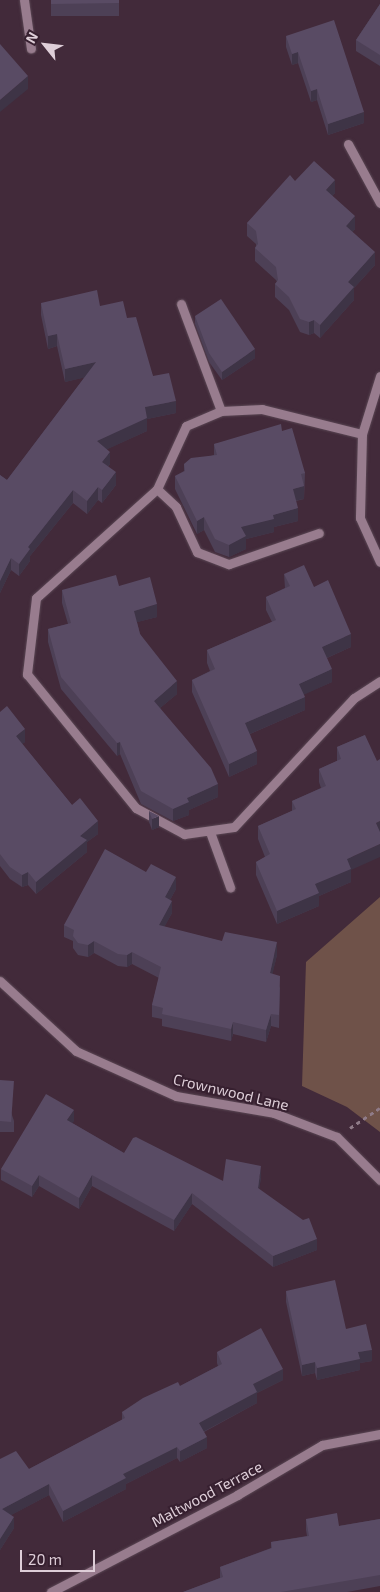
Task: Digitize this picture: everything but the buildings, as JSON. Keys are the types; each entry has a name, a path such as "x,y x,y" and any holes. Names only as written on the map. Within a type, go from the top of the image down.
{"street":[{"path":"24,0 31,48"},
{"path":"348,144 380,204"},
{"path":"181,304 221,411"},
{"path":"380,376 362,434 360,518 380,562"},
{"path":"362,434 262,409 221,411 186,426 157,489 36,598 27,674 136,808 184,834 210,832 234,827 354,698 380,681"},
{"path":"157,489 176,507 197,552 229,564 319,533"},
{"path":"210,832 230,888"},
{"name":"Crownwood Lane","path":"0,981 76,1051 176,1096 274,1113 337,1137 380,1180"},
{"name":"Maltwood Terrace","path":"51,1592 237,1495 322,1445 380,1434"}],"path":[{"path":"337,1137 380,1108"}],"shaded area":[{"path":"380,897 380,1132 347,1107 302,1086 306,962"}]}
